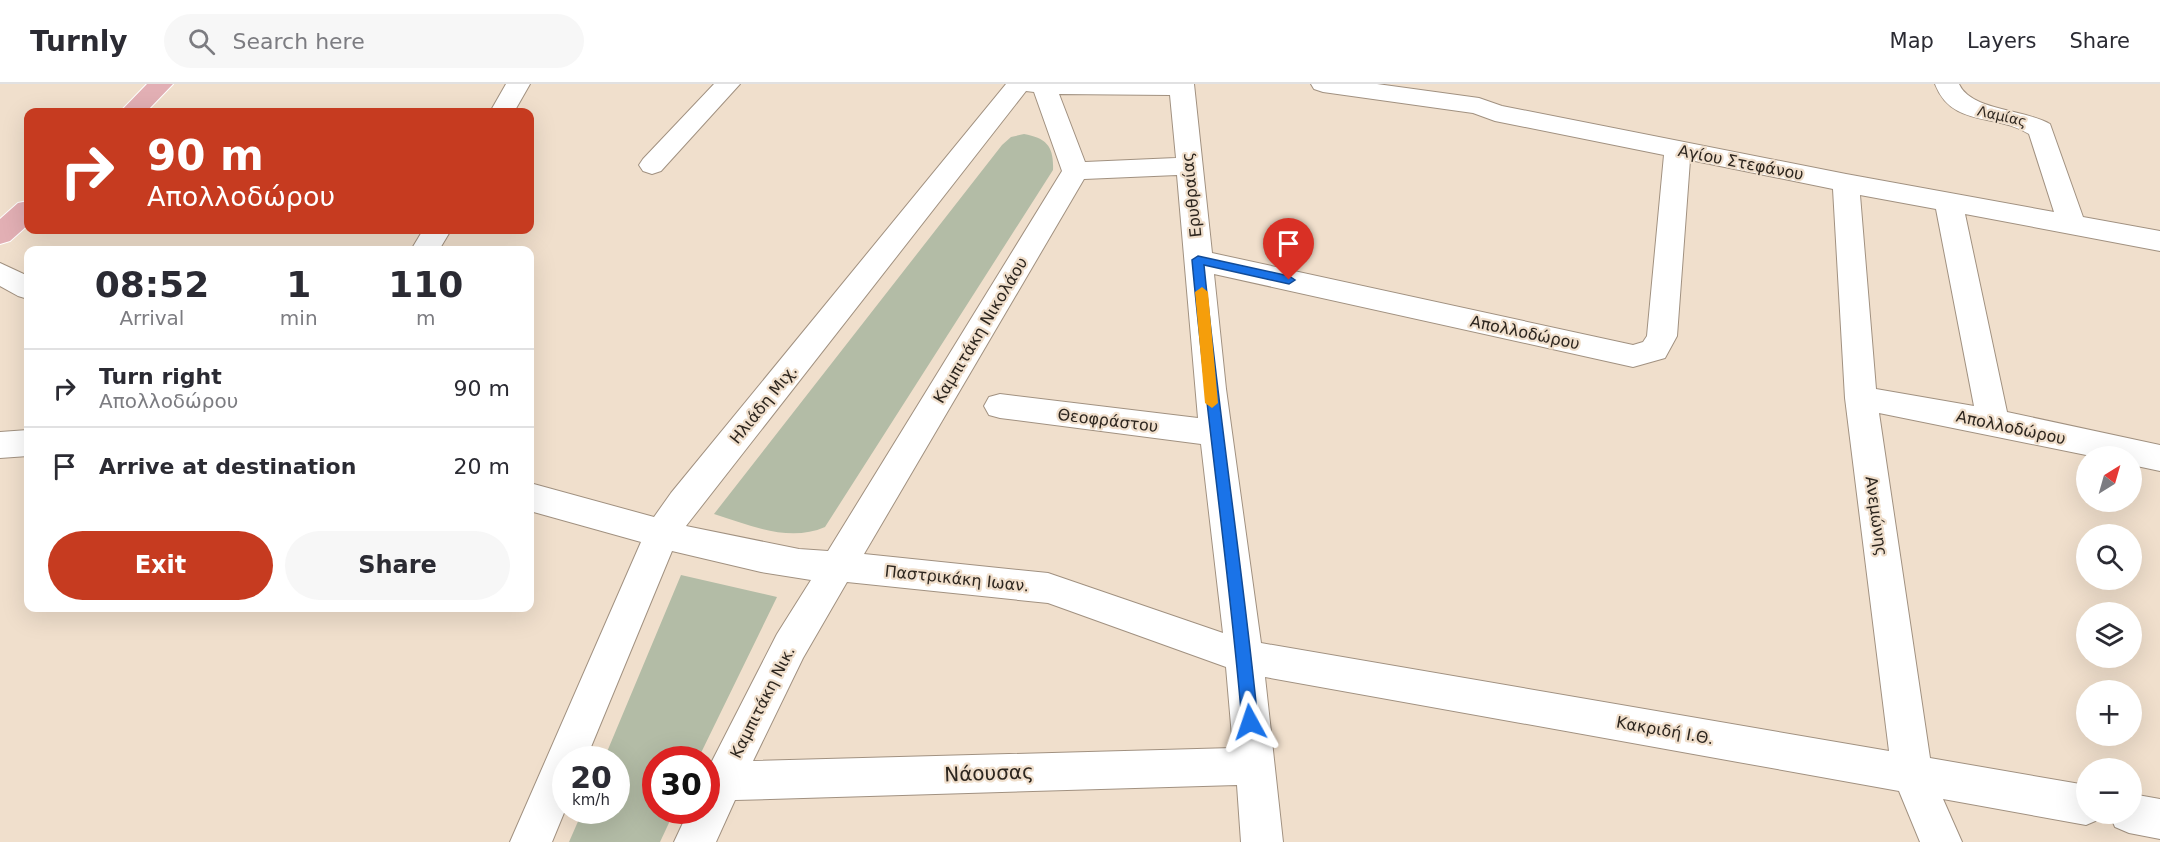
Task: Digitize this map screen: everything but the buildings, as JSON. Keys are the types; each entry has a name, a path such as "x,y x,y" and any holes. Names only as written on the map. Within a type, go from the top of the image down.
{"main road":[{"path":"136,108 161,84"},
{"path":"0,234 24,213"}],"street":[{"path":"504,108 518,84"},
{"path":"652,165 728,84"},
{"name":"Αγίου Στεφάνου","path":"1323,84 1481,95 1495,113 1846,183 2160,241"},
{"name":"Λαμίας","path":"1947,84 1948,90 1956,100 1965,106 2022,118 2042,129 2071,223"},
{"path":"1181,86 1030,85 1075,171 1188,166"},
{"name":"Ηλιάδη Μιχ.","path":"572,746 662,534 691,493 1030,85"},
{"name":"Ερυθραίας","path":"1181,86 1215,434 1244,657 1262,842"},
{"name":"Απολλοδώρου","path":"1198,260 1633,356 1654,350 1662,336 1678,150"},
{"name":"Καμπιτάκη Νικολάου","path":"838,566 1075,171"},
{"name":"Ανεμώνης","path":"1846,183 1862,398 1912,774 1941,842"},
{"path":"1948,201 1993,422"},
{"path":"0,273 24,287"},
{"name":"Απολλοδώρου","path":"1862,398 1993,422 2160,458"},
{"name":"Θεοφράστου","path":"1000,406 1215,434"},
{"path":"0,445 24,443"},
{"name":"Παστρικάκη Ιωαν.","path":"534,498 724,550 799,564 1048,588 1244,657"},
{"name":"Καμπιτάκη Νικ.","path":"695,842 790,646 838,566"},
{"name":"Κακριδή Ι.Θ.","path":"1244,657 2076,804"},
{"name":"Νάουσας","path":"723,781 1254,766"},
{"name":"Ηλιάδη Μιχ.","path":"531,842 552,793"},
{"path":"2142,816 2160,819"}],"green space":[{"path":"1024,134 1038,138 1048,145 1052,155 1053,170 825,527 797,533 783,533 714,514 1002,145 1011,137"},
{"path":"681,575 777,597 704,746 642,746 642,824 668,824 660,842 569,842 577,824 630,824 630,746 609,746"}],"slow traffic":[{"path":"1202,292 1212,403"}],"route":[{"path":"1250,722 1210,389 1206,326 1198,260 1289,280"}]}
